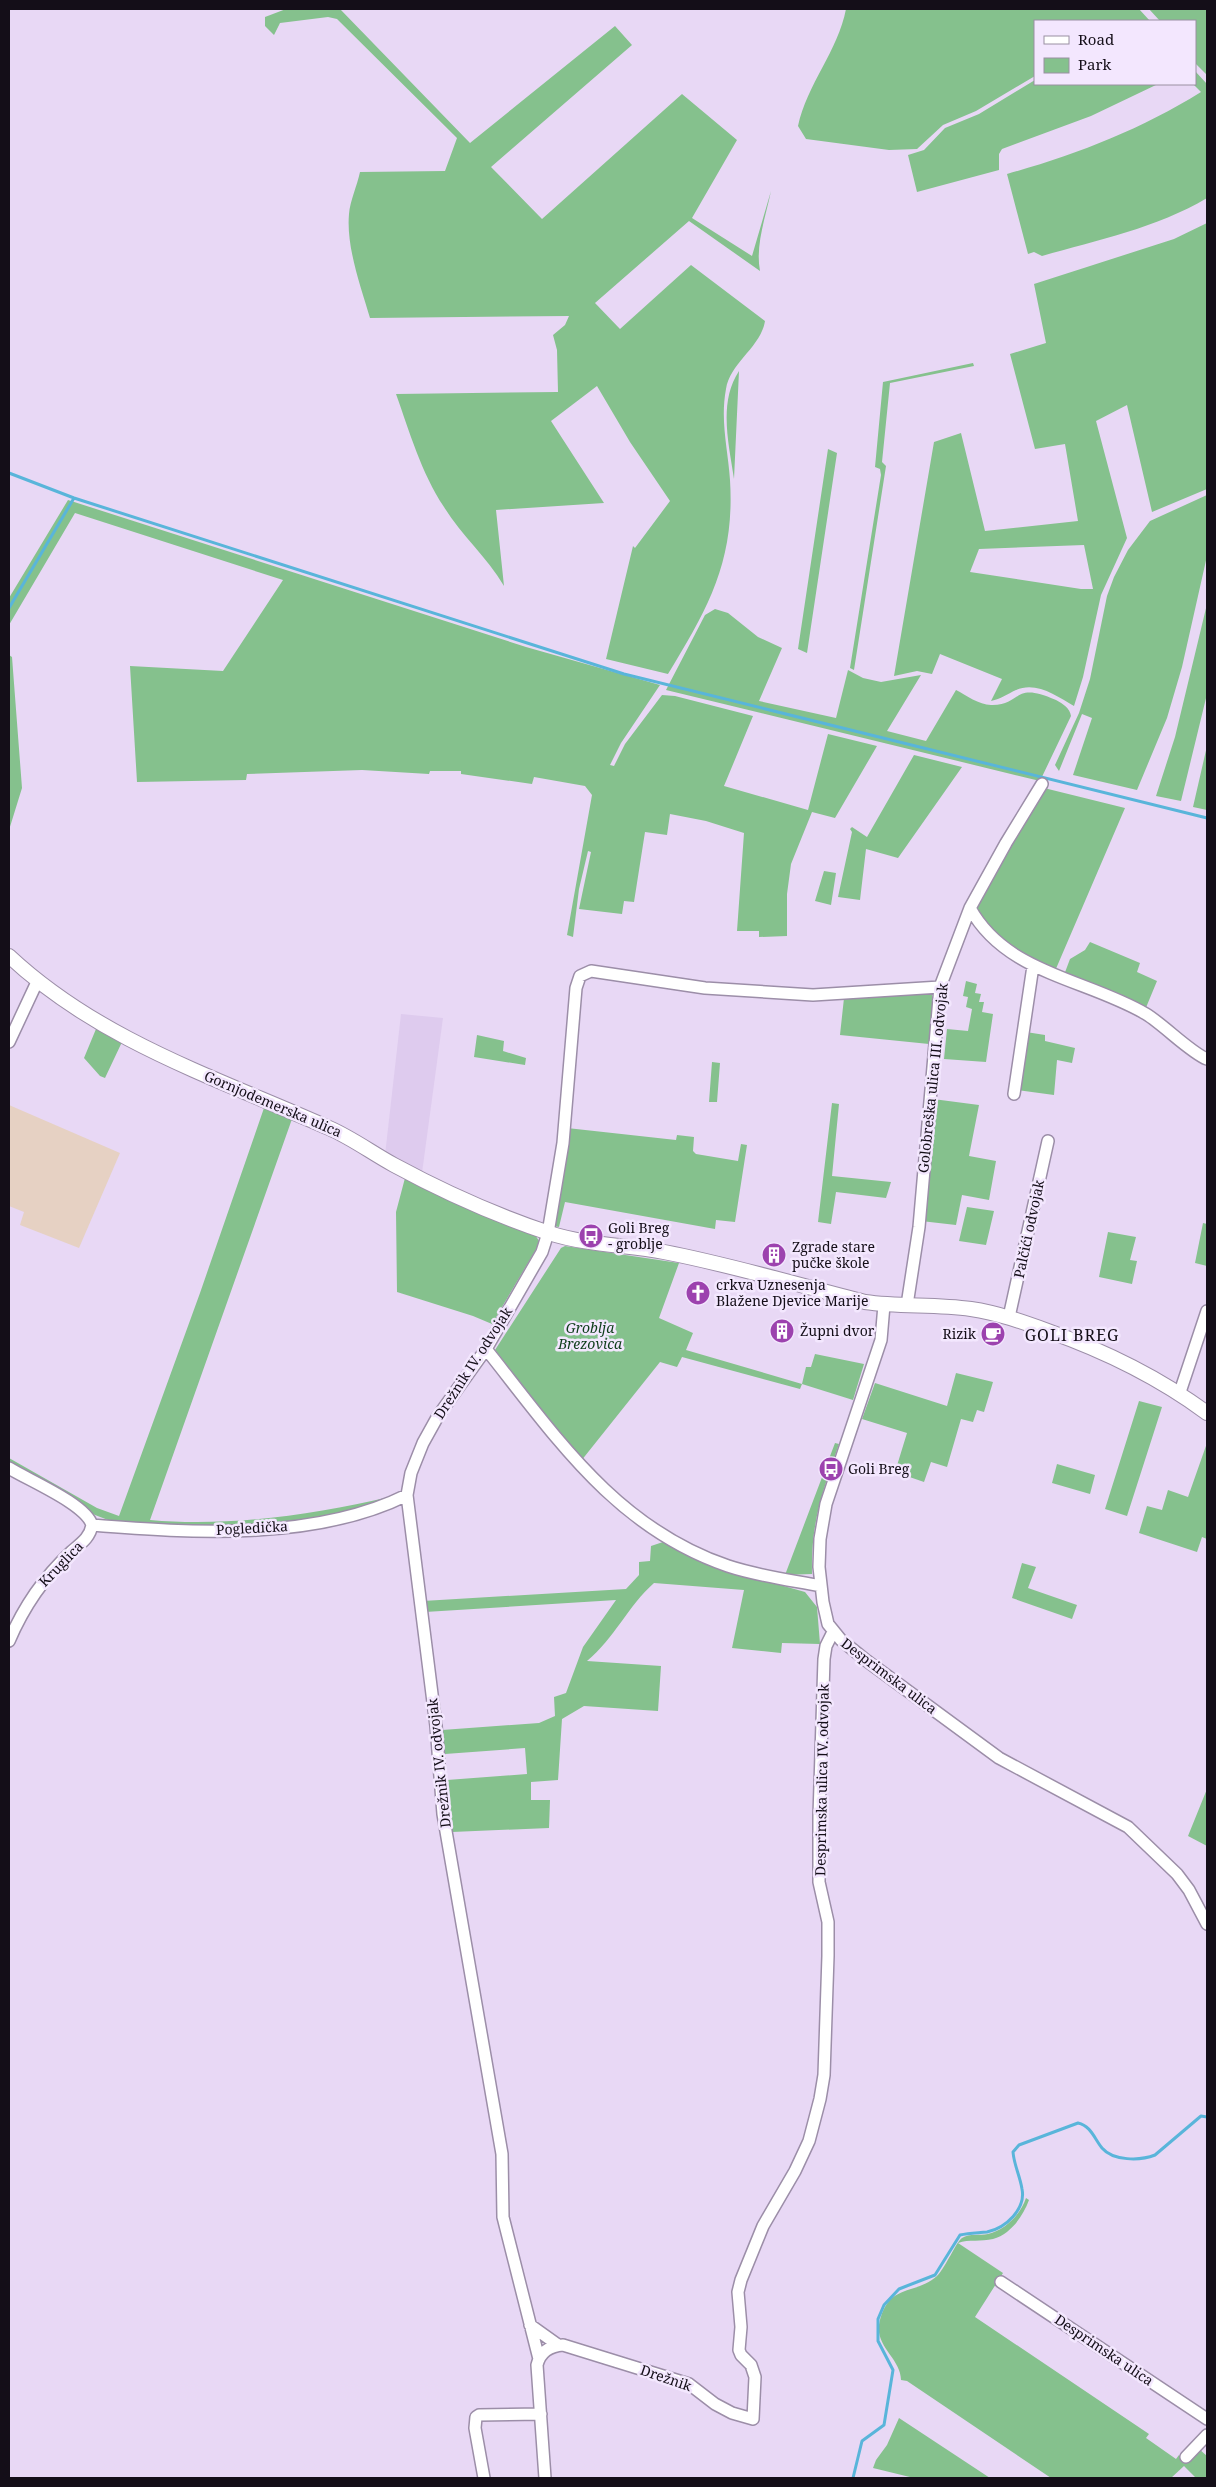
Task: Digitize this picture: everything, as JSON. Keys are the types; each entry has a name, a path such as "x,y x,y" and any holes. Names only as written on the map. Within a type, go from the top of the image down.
{"street":[{"name":"Golobreška ulica III. odvojak","path":"907,1305 919,1228 940,987 970,908 1006,843 1042,784"},
{"path":"970,908 988,933 1033,966 1145,1013 1207,1059"},
{"name":"Gornjodemerska ulica","path":"9,956 37,982 68,1005 130,1040 220,1082 330,1128 414,1176 548,1233 580,1240 665,1252 864,1302 884,1305 947,1306 1009,1317 1089,1346 1180,1392 1207,1412"},
{"path":"1014,1094 1033,966"},
{"name":"Drežnik IV. odvojak","path":"538,2359 503,2217 502,2154 443,1814 436,1726 407,1495 411,1473 430,1429 486,1349 542,1252 548,1233 565,1128 576,988 578,980 584,973 597,972 705,988 813,995 940,987"},
{"path":"9,1042 37,982"},
{"name":"Palčići odvojak","path":"1009,1317 1048,1141"},
{"name":"Desprimska ulica","path":"884,1305 881,1340 826,1504 820,1539 821,1586 825,1616 833,1632 867,1662 999,1758 1128,1827 1177,1874 1189,1890 1207,1924"},
{"path":"1180,1392 1207,1311"},
{"path":"486,1349 575,1461 603,1490 624,1508 702,1556 729,1566 770,1577 821,1586"},
{"path":"9,1468 75,1506 88,1517 92,1525"},
{"name":"Pogledička","path":"92,1525 193,1531 293,1526 350,1518 382,1508 407,1495"},
{"name":"Kruglica","path":"9,1641 37,1588 87,1538 92,1525"},
{"name":"Desprimska ulica IV. odvojak","path":"739,2300 741,2280 760,2234 809,2141 823,2083 828,2008 828,1922 819,1882 819,1816 824,1659 826,1646 833,1632"},
{"name":"Desprimska ulica","path":"1001,2282 1207,2419"},
{"name":"Drežnik","path":"558,2346 689,2384 715,2404 732,2413 753,2419 755,2376 751,2365 741,2355 739,2350 739,2300"},
{"path":"530,2325 558,2346"},
{"path":"545,2478 537,2372 538,2359 550,2348 558,2346"},
{"path":"484,2478 475,2428 476,2417 479,2415 541,2414"},
{"path":"1186,2457 1207,2435"},
{"path":"1198,2444 1207,2452"}],"shaded area":[{"path":"401,1014 443,1018 422,1173 385,1155"},
{"path":"9,1105 120,1153 79,1248 20,1225 24,1212 9,1206"}],"green space":[{"path":"286,9 340,9 470,143 615,26 632,45 491,167 542,219 682,94 737,140 692,218 752,256 771,191 760,241 760,271 689,221 595,303 620,329 691,265 765,321 758,339 733,371 726,389 724,424 730,480 730,509 728,535 723,559 716,582 696,627 668,674 606,659 633,546 635,548 670,501 630,442 597,386 551,421 604,503 496,510 504,586 490,565 458,527 436,494 417,452 396,394 558,392 557,350 553,335 565,325 569,316 370,318 355,267 349,227 352,199 360,172 445,171 457,138 337,19 328,17 280,23 274,35 265,26 265,17"},
{"path":"846,9 1139,9 1149,20 1034,20 1034,77 976,111 943,125 917,149 889,150 806,139 798,126 808,96 842,24"},
{"path":"1149,9 1207,9 1207,75 1196,64 1196,20 1159,20"},
{"path":"1196,72 1207,84 1207,198 1168,217 1126,232 1042,256 1034,252 1028,254 1007,174 1057,159 1131,130 1201,92 1194,85 1196,85"},
{"path":"1034,81 1034,85 1156,85 1091,116 1002,149 999,154 999,170 917,192 908,155 924,150 945,128 979,114"},
{"path":"1207,223 1207,489 1152,512 1127,405 1096,421 1127,538 1101,595 1083,677 1074,706 1046,691 1031,687 1016,690 991,701 1002,679 940,654 932,674 917,671 894,676 934,442 961,433 985,531 1078,521 1065,444 1035,449 1010,354 1046,343 1034,284 1174,239","holes":["1084,545 1093,589 1081,589 970,572 979,549"]},
{"path":"973,363 974,366 890,383 882,462 886,466 854,670 850,668 881,475 880,469 875,467 883,382"},
{"path":"739,371 734,479 728,438 727,410 733,383"},
{"path":"828,449 837,453 807,653 798,649"},
{"path":"1207,495 1207,556 1182,667 1167,718 1137,790 1073,775 1092,718 1082,714 1059,771 1055,765 1079,713 1090,679 1107,596 1114,577 1128,550 1150,521"},
{"path":"68,500 526,647 660,685 621,743 610,765 614,766 625,744 662,695 675,696 753,716 724,786 808,810 828,734 877,746 835,818 812,812 791,864 787,894 787,936 759,937 759,931 737,931 744,833 706,821 670,814 667,835 645,832 634,902 624,901 622,914 579,909 591,852 588,851 579,889 573,937 567,935 592,795 585,786 534,777 532,784 461,774 461,771 430,771 429,774 362,770 247,774 246,780 137,782 130,666 223,671 283,580 75,513 9,625 9,598"},
{"path":"1207,604 1207,694 1181,801 1156,796 1175,737"},
{"path":"715,609 728,613 758,637 782,648 759,701 836,718 848,670 863,678 881,682 921,675 887,731 926,741 956,690 986,705 1001,704 1024,693 1032,692 1056,700 1068,708 1071,716 1040,781 666,690 705,615"},
{"path":"9,655 12,657 22,788 9,830"},
{"path":"1207,746 1207,810 1193,807"},
{"path":"914,755 962,767 898,858 866,849 860,900 838,897 852,832 850,829 852,827 867,837"},
{"path":"1044,788 1125,808 1055,971 1033,962 996,937 974,909"},
{"path":"824,871 836,873 831,905 815,901"},
{"path":"1090,942 1140,963 1137,972 1157,981 1145,1010 1064,975 1070,959 1085,950"},
{"path":"966,981 977,984 975,993 981,994 979,1002 984,1002 982,1012 993,1014 986,1062 944,1059 947,1029 968,1031 972,1009 966,1007 968,997 963,996"},
{"path":"931,992 934,1002 929,1044 840,1035 844,998"},
{"path":"96,1029 122,1042 105,1078 100,1076 84,1058"},
{"path":"1026,1032 1045,1035 1045,1041 1075,1048 1072,1063 1057,1060 1054,1095 1017,1090"},
{"path":"477,1035 504,1041 503,1051 526,1058 525,1065 474,1057"},
{"path":"712,1062 720,1063 717,1102 709,1102"},
{"path":"933,1099 979,1105 969,1156 996,1161 989,1200 962,1195 956,1225 921,1221"},
{"path":"832,1103 839,1104 832,1176 891,1182 886,1198 836,1192 831,1224 818,1222"},
{"path":"264,1108 292,1119 150,1520 180,1522 240,1521 301,1514 389,1497 377,1507 293,1523 193,1527 116,1523 95,1515 9,1464 9,1458 97,1508 119,1516 200,1293"},
{"path":"567,1128 676,1140 677,1135 694,1137 693,1151 696,1154 738,1161 741,1144 747,1145 735,1222 716,1220 715,1229 565,1202 559,1227 553,1226"},
{"path":"405,1178 534,1233 539,1241 538,1246 492,1324 473,1316 397,1292 396,1212"},
{"path":"967,1207 994,1211 986,1245 959,1241"},
{"path":"1203,1223 1207,1224 1207,1266 1195,1263"},
{"path":"1108,1232 1136,1237 1130,1260 1137,1261 1132,1284 1099,1277"},
{"name":"Groblja Brezovica","path":"565,1246 679,1263 659,1318 693,1333 686,1350 802,1384 800,1389 682,1357 677,1367 660,1362 581,1461 495,1350 561,1248"},
{"path":"815,1354 864,1364 853,1400 802,1384 806,1367 811,1367"},
{"path":"956,1373 993,1382 984,1412 977,1410 973,1422 961,1419 947,1467 931,1462 924,1482 895,1472 907,1433 862,1419 875,1383 947,1406"},
{"path":"1139,1401 1162,1407 1127,1516 1105,1509"},
{"path":"835,1443 839,1444 823,1493 813,1538 812,1574 785,1575"},
{"path":"1207,1443 1207,1539 1202,1537 1197,1552 1139,1533 1147,1506 1162,1510 1168,1490 1188,1497"},
{"path":"1057,1464 1095,1475 1090,1494 1052,1483"},
{"path":"666,1541 766,1581 805,1592 817,1607 820,1644 782,1643 781,1653 732,1648 744,1590 654,1583 636,1602 605,1643 587,1661 661,1666 658,1711 584,1706 562,1719 558,1780 531,1782 531,1800 550,1800 549,1828 452,1832 447,1780 527,1774 525,1748 445,1754 442,1730 539,1723 555,1716 554,1697 566,1693 583,1647 616,1600 425,1612 423,1601 626,1589 639,1575 639,1562 650,1561 651,1546"},
{"path":"1022,1563 1036,1567 1028,1588 1077,1605 1072,1619 1012,1598"},
{"path":"1207,1789 1207,1846 1188,1836"},
{"path":"1026,2198 1029,2200 1015,2224 999,2237 958,2243 1003,2273 975,2317 1149,2434 1146,2438 1176,2459 1179,2455 1187,2462 1199,2449 1207,2456 1207,2478 1196,2478 1184,2466 1171,2478 1051,2478 907,2381 901,2380 897,2366 881,2340 879,2333 883,2311 888,2302 895,2296 929,2282 937,2276 944,2267 957,2244 962,2238 988,2234 1006,2225 1020,2210"},
{"path":"899,2418 990,2478 914,2478 873,2468 876,2460 887,2445"}],"waterway":[{"path":"9,473 74,498 624,674 1207,818"},
{"path":"9,608 74,498"},
{"path":"853,2478 862,2441 884,2425 893,2370 878,2341 878,2319 884,2305 899,2289 935,2275 960,2235 994,2230 1013,2217 1021,2204 1022,2196 1013,2152 1019,2145 1078,2123 1086,2127 1102,2148 1113,2155 1127,2159 1149,2157 1155,2155 1201,2116 1207,2117"}],"place":[{"name":"Goli Breg - groblje","path":"591,1236"},
{"name":"Zgrade stare pučke škole","path":"774,1255"},
{"name":"crkva Uznesenja Blažene Djevice Marije","path":"698,1293"},
{"name":"Župni dvor","path":"782,1331"},
{"name":"Rizik","path":"993,1334"},
{"name":"Goli Breg","path":"831,1469"}],"district":[{"name":"GOLI BREG","path":"1072,1335"}]}
